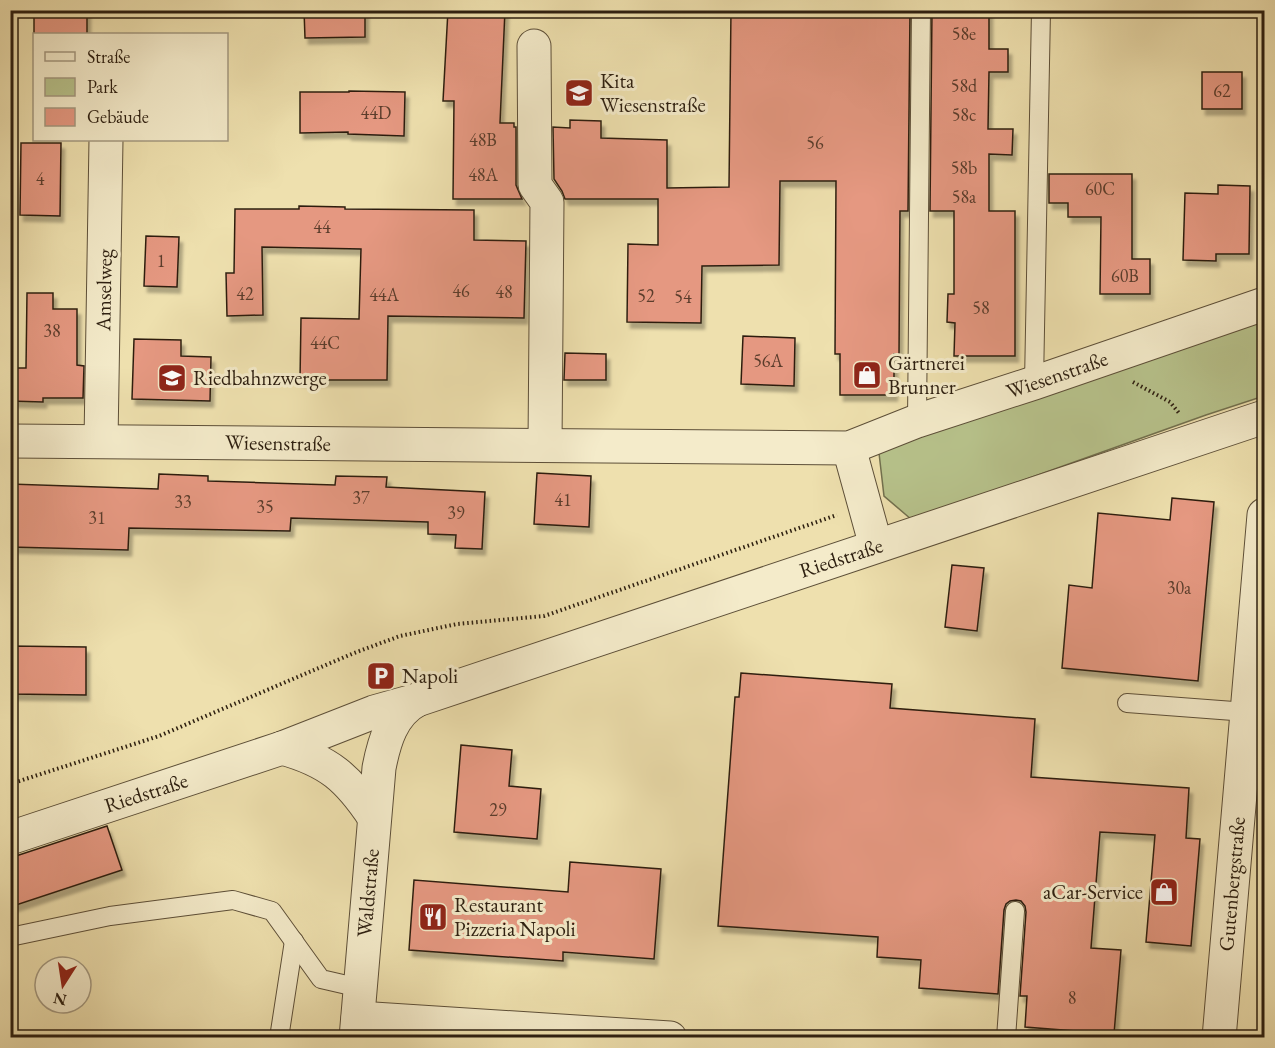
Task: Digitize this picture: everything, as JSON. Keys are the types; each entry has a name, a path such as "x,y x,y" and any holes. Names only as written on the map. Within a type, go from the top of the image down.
{"street":[{"path":"534,46 535,185 547,202 545,445"},
{"name":"Amselweg","path":"101,441 106,141"},
{"name":"Wiesenstraße","path":"10,441 849,448 916,421 1264,304"},
{"name":"Riedstraße","path":"10,838 282,748 374,712 417,700 1201,438 1263,422"},
{"path":"849,448 876,546"},
{"name":"Gutenbergstraße","path":"1219,1038 1264,515"},
{"name":"Riedstraße","path":"383,749 395,720 405,707 417,700"},
{"path":"282,748 322,763 344,778 374,817"},
{"name":"Waldstraße","path":"358,1015 374,817 383,749"},
{"path":"358,1015 670,1038"}],"lane":[{"path":"916,421 921,10"},
{"path":"1034,383 1041,10"},
{"path":"1127,704 1247,712"},
{"path":"10,937 110,916 233,900 272,910 321,979 358,1015"},
{"path":"1006,1038 1015,911"},
{"path":"279,1038 294,941"}],"path":[{"path":"1113,356 1125,378 1170,402 1201,438"},
{"path":"10,784 159,736 354,653 400,636 457,624 544,616 865,506"}],"green space":[{"path":"1264,317 1264,396 912,520 884,496 879,453 906,438"}],"building":[{"path":"34,10 87,10 87,33 34,33"},
{"path":"304,10 365,10 365,37 305,38"},
{"path":"448,10 505,10 500,123 514,123 516,127 516,185 522,199 453,199 454,101 443,101"},
{"path":"731,10 910,10 908,211 900,211 899,355 894,354 894,395 840,395 840,354 835,354 836,181 780,181 779,265 702,266 701,323 627,322 628,244 658,245 658,199 565,199 554,179 553,127 570,128 570,120 601,121 601,138 667,140 667,188 729,187"},
{"path":"932,10 989,10 989,49 1008,49 1008,72 989,72 988,129 1013,129 1012,155 989,154 989,211 1015,211 1015,356 954,356 955,323 947,322 948,294 954,294 954,211 930,211"},
{"path":"1202,72 1242,72 1242,109 1202,109"},
{"path":"300,92 405,92 404,136 348,134 348,132 300,133"},
{"path":"21,143 61,143 60,216 20,215"},
{"path":"1049,174 1132,174 1132,259 1150,259 1150,294 1100,294 1101,217 1068,217 1068,203 1049,203"},
{"path":"1218,185 1250,186 1249,254 1216,254 1216,261 1183,260 1185,193 1218,194"},
{"path":"299,206 345,207 345,209 474,210 474,240 526,241 524,318 388,316 387,380 300,380 301,318 359,319 361,249 262,247 263,315 227,316 226,273 234,273 235,209 299,209"},
{"path":"146,236 179,237 177,287 144,286"},
{"path":"27,293 53,293 53,309 77,309 77,365 84,366 83,398 43,398 43,402 10,401 10,368 26,368"},
{"path":"743,336 795,338 794,386 741,384"},
{"name":"Riedbahnzwerge","path":"134,339 181,340 181,356 211,357 210,401 132,399"},
{"path":"565,353 606,354 606,380 564,380"},
{"path":"537,473 591,476 589,527 534,524"},
{"path":"159,474 208,476 208,481 335,485 336,476 387,477 386,487 485,492 482,549 455,548 456,535 428,534 428,522 291,518 290,531 129,528 128,550 10,547 10,484 158,489"},
{"path":"1172,498 1214,502 1198,681 1062,668 1069,585 1092,588 1098,513 1170,520"},
{"path":"952,565 984,568 977,631 945,627"},
{"path":"10,646 86,647 86,695 10,694"},
{"path":"741,673 892,684 890,708 1035,719 1031,777 1189,788 1186,838 1200,839 1191,946 1146,942 1155,835 1100,832 1091,948 1121,950 1114,1034 1025,1027 1027,996 1020,996 1026,912 1021,901 1010,901 1004,910 998,994 919,988 921,960 877,957 878,937 718,926 735,697 739,697"},
{"path":"461,745 512,750 509,786 541,789 537,839 454,832"},
{"path":"107,826 122,870 10,907 10,856"},
{"path":"570,862 661,869 654,959 563,952 563,961 409,950 414,880 568,892"}],"place":[{"name":"Kita Wiesenstraße","path":"579,93"},
{"name":"Gärtnerei Brunner","path":"867,375"},
{"name":"Riedbahnzwerge","path":"172,378"},
{"name":"Napoli","path":"381,676"},
{"name":"aCar-Service","path":"1164,892"},
{"name":"Restaurant Pizzeria Napoli","path":"433,917"}]}
